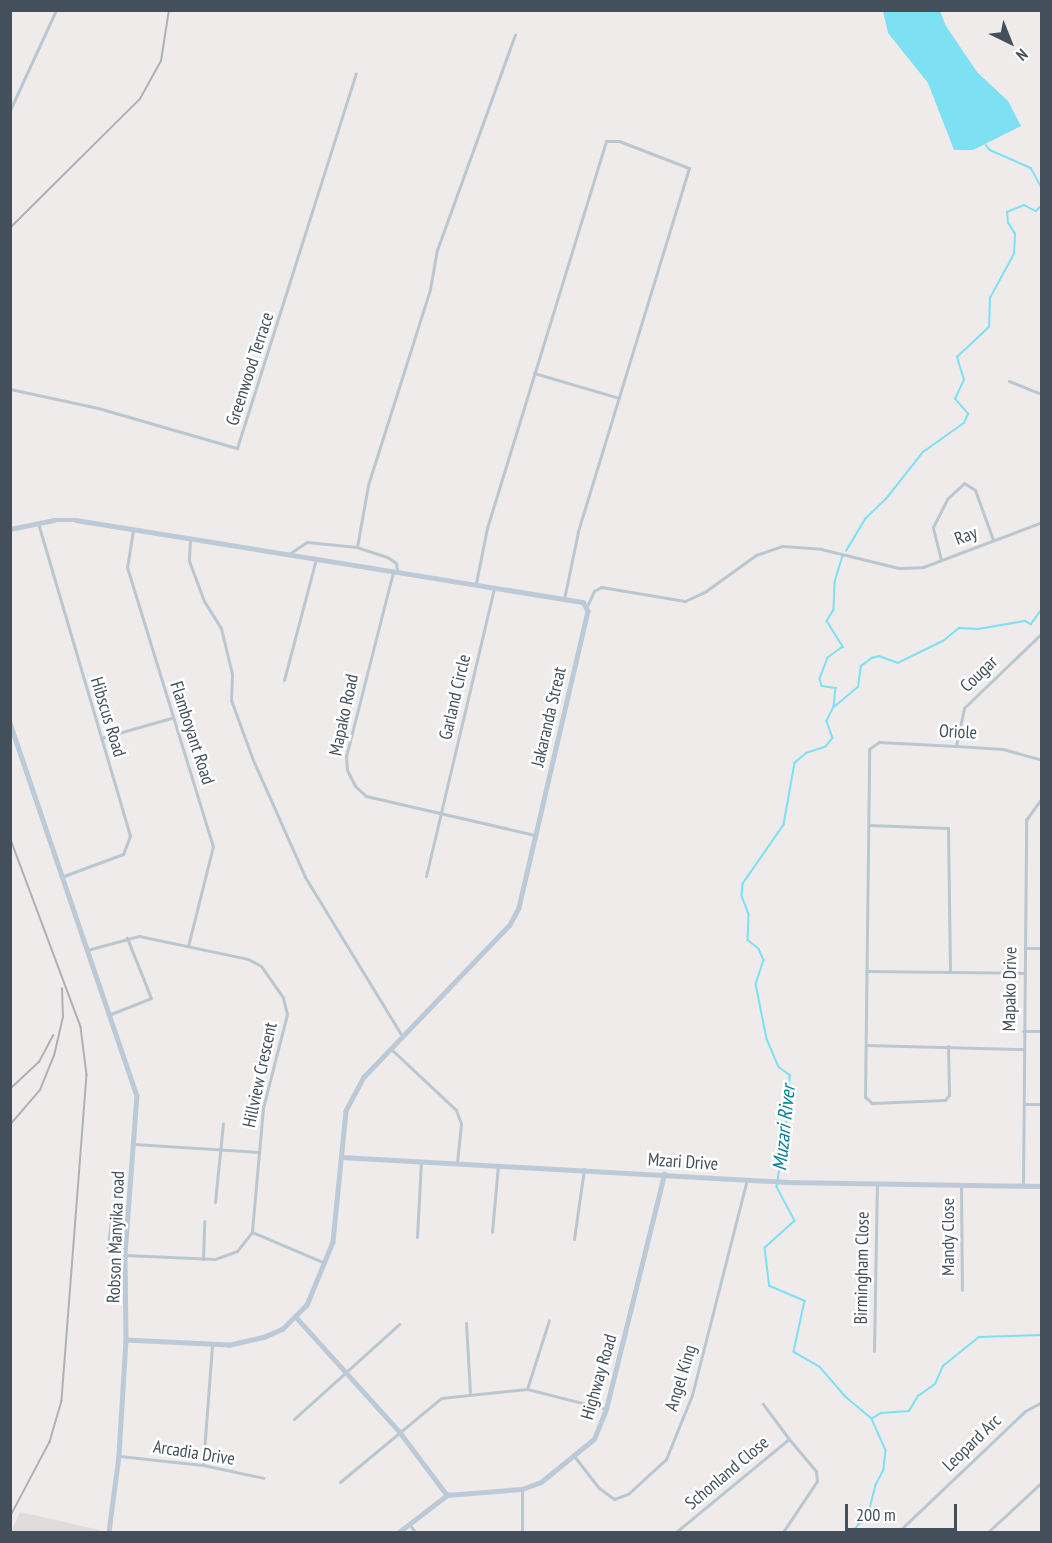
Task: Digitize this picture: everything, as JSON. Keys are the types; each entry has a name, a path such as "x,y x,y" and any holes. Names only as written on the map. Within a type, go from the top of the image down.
{"street":[{"path":"10,110 56,10"},
{"path":"357,547 368,485 420,322 438,250 515,35"},
{"name":"Greenwood Terrace","path":"10,389 98,408 237,448 356,73"},
{"path":"477,583 487,528 606,141 619,141 689,168 578,532 564,599"},
{"path":"534,374 619,399"},
{"path":"1010,381 1041,394"},
{"path":"941,561 933,527 946,499 964,483 975,489 993,540"},
{"path":"10,529 38,523 76,520 477,583 564,599 587,606"},
{"name":"Ray","path":"587,606 594,591 601,588 684,601 706,591 756,555 782,546 821,549 899,568 923,567 1041,522"},
{"name":"Hibscus Road","path":"38,523 130,836 123,854 61,877"},
{"name":"Flamboyant Road","path":"133,528 127,567 171,718 213,846 188,946"},
{"path":"190,537 189,561 204,602 221,628 232,674 231,700 253,760 305,877 402,1036"},
{"path":"290,554 300,543 357,547 387,557 396,563 395,570"},
{"path":"284,680 316,559"},
{"name":"Mapako Road","path":"395,570 346,756 347,770 366,796 535,835"},
{"name":"Garland Circle","path":"426,876 494,586"},
{"name":"Jakaranda Streat","path":"341,1156 346,1111 364,1077 510,925 519,908 587,606"},
{"name":"Cougar","path":"956,746 964,708 1041,633"},
{"path":"101,738 171,718"},
{"name":"Robson Manyika road","path":"10,723 137,1095 125,1255 126,1340 119,1456 109,1533"},
{"name":"Oriole","path":"868,825 872,746 879,742 1003,748 1041,760"},
{"name":"Mapako Drive","path":"1023,1186 1026,820 1041,798"},
{"path":"948,1046 948,1095 945,1100 872,1103 865,1097 868,825 948,828 950,971"},
{"name":"Hillview Crescent","path":"87,950 139,936 248,959 261,966 283,998 286,1014 263,1108 252,1232"},
{"path":"111,1014 152,998 127,938"},
{"path":"1025,948 1041,948"},
{"path":"866,971 1024,973"},
{"path":"1023,1031 1041,1031"},
{"path":"865,1045 1023,1049"},
{"path":"391,1048 456,1110 461,1124 457,1162"},
{"path":"1024,1104 1041,1104"},
{"path":"215,1202 223,1123"},
{"path":"134,1144 259,1152"},
{"path":"126,1340 229,1345 266,1337 296,1317 307,1305 325,1263 336,1218 341,1156"},
{"name":"Mzari Drive","path":"341,1156 785,1182 1041,1186"},
{"path":"417,1237 421,1160"},
{"path":"492,1232 498,1164"},
{"path":"574,1239 584,1169"},
{"name":"Highway Road","path":"447,1495 522,1489 541,1482 594,1439 606,1409 664,1174"},
{"name":"Angel King","path":"574,1456 599,1488 614,1499 628,1494 666,1459 692,1395 747,1180"},
{"name":"Mandy Close","path":"961,1184 962,1290"},
{"name":"Birmingham Close","path":"874,1351 877,1185"},
{"path":"107,1253 112,1215"},
{"path":"203,1259 204,1221"},
{"path":"125,1255 203,1259 237,1251 252,1232 325,1263"},
{"path":"296,1317 399,1431 447,1495 399,1533"},
{"path":"527,1389 549,1320"},
{"path":"466,1323 470,1392"},
{"path":"294,1419 399,1324"},
{"path":"203,1465 212,1344"},
{"path":"340,1482 441,1398 470,1392 527,1389 606,1409"},
{"name":"Leopard Arc","path":"898,1533 1026,1411 1041,1402"},
{"name":"Schonland Close","path":"676,1533 789,1440 762,1404"},
{"path":"783,1533 817,1481 816,1471 789,1440"},
{"name":"Arcadia Drive","path":"119,1456 203,1465 264,1478"},
{"path":"988,1533 1041,1482"},
{"path":"522,1489 522,1533"},
{"path":"410,1525 415,1533"}],"shaded area":[{"path":"20,1512 100,1530 99,1532 11,1532"}],"water":[{"path":"883,11 940,11 946,26 977,72 1008,101 1021,126 973,150 954,150 928,83 888,33"}],"waterway":[{"path":"986,145 990,150 1031,168 1042,188"},
{"path":"846,551 865,519 886,499 923,452 964,423 968,414 955,399 964,380 957,357 989,327 990,298 1014,254 1015,234 1008,223 1007,212 1024,205 1036,211 1042,205"},
{"name":"Muzari River","path":"843,556 835,583 834,610 827,621 843,647 828,658 820,679 822,686 836,688 834,707 827,721 833,738 826,747 807,753 795,763 784,825 743,884 742,896 749,914 748,940 759,949 764,960 756,984 767,1039 779,1067 790,1075 790,1103 777,1187 795,1221 765,1248 770,1286 805,1301 794,1352 820,1367 845,1396 872,1419 886,1450 884,1470 876,1485 869,1513 853,1532"},
{"path":"834,707 858,687 861,666 872,658 879,656 898,663 943,641 959,628 978,629 1025,621 1031,624 1042,609"},
{"path":"873,1418 881,1413 909,1411 918,1396 935,1384 943,1366 979,1337 1042,1335"}],"railway":[{"path":"10,228 140,99 161,61 169,10"},
{"path":"10,837 81,1027 87,1075 62,1401 50,1442 10,1518"},
{"path":"10,1125 40,1090 54,1056 63,1018 62,989"},
{"path":"10,1089 39,1062 53,1036"}]}
